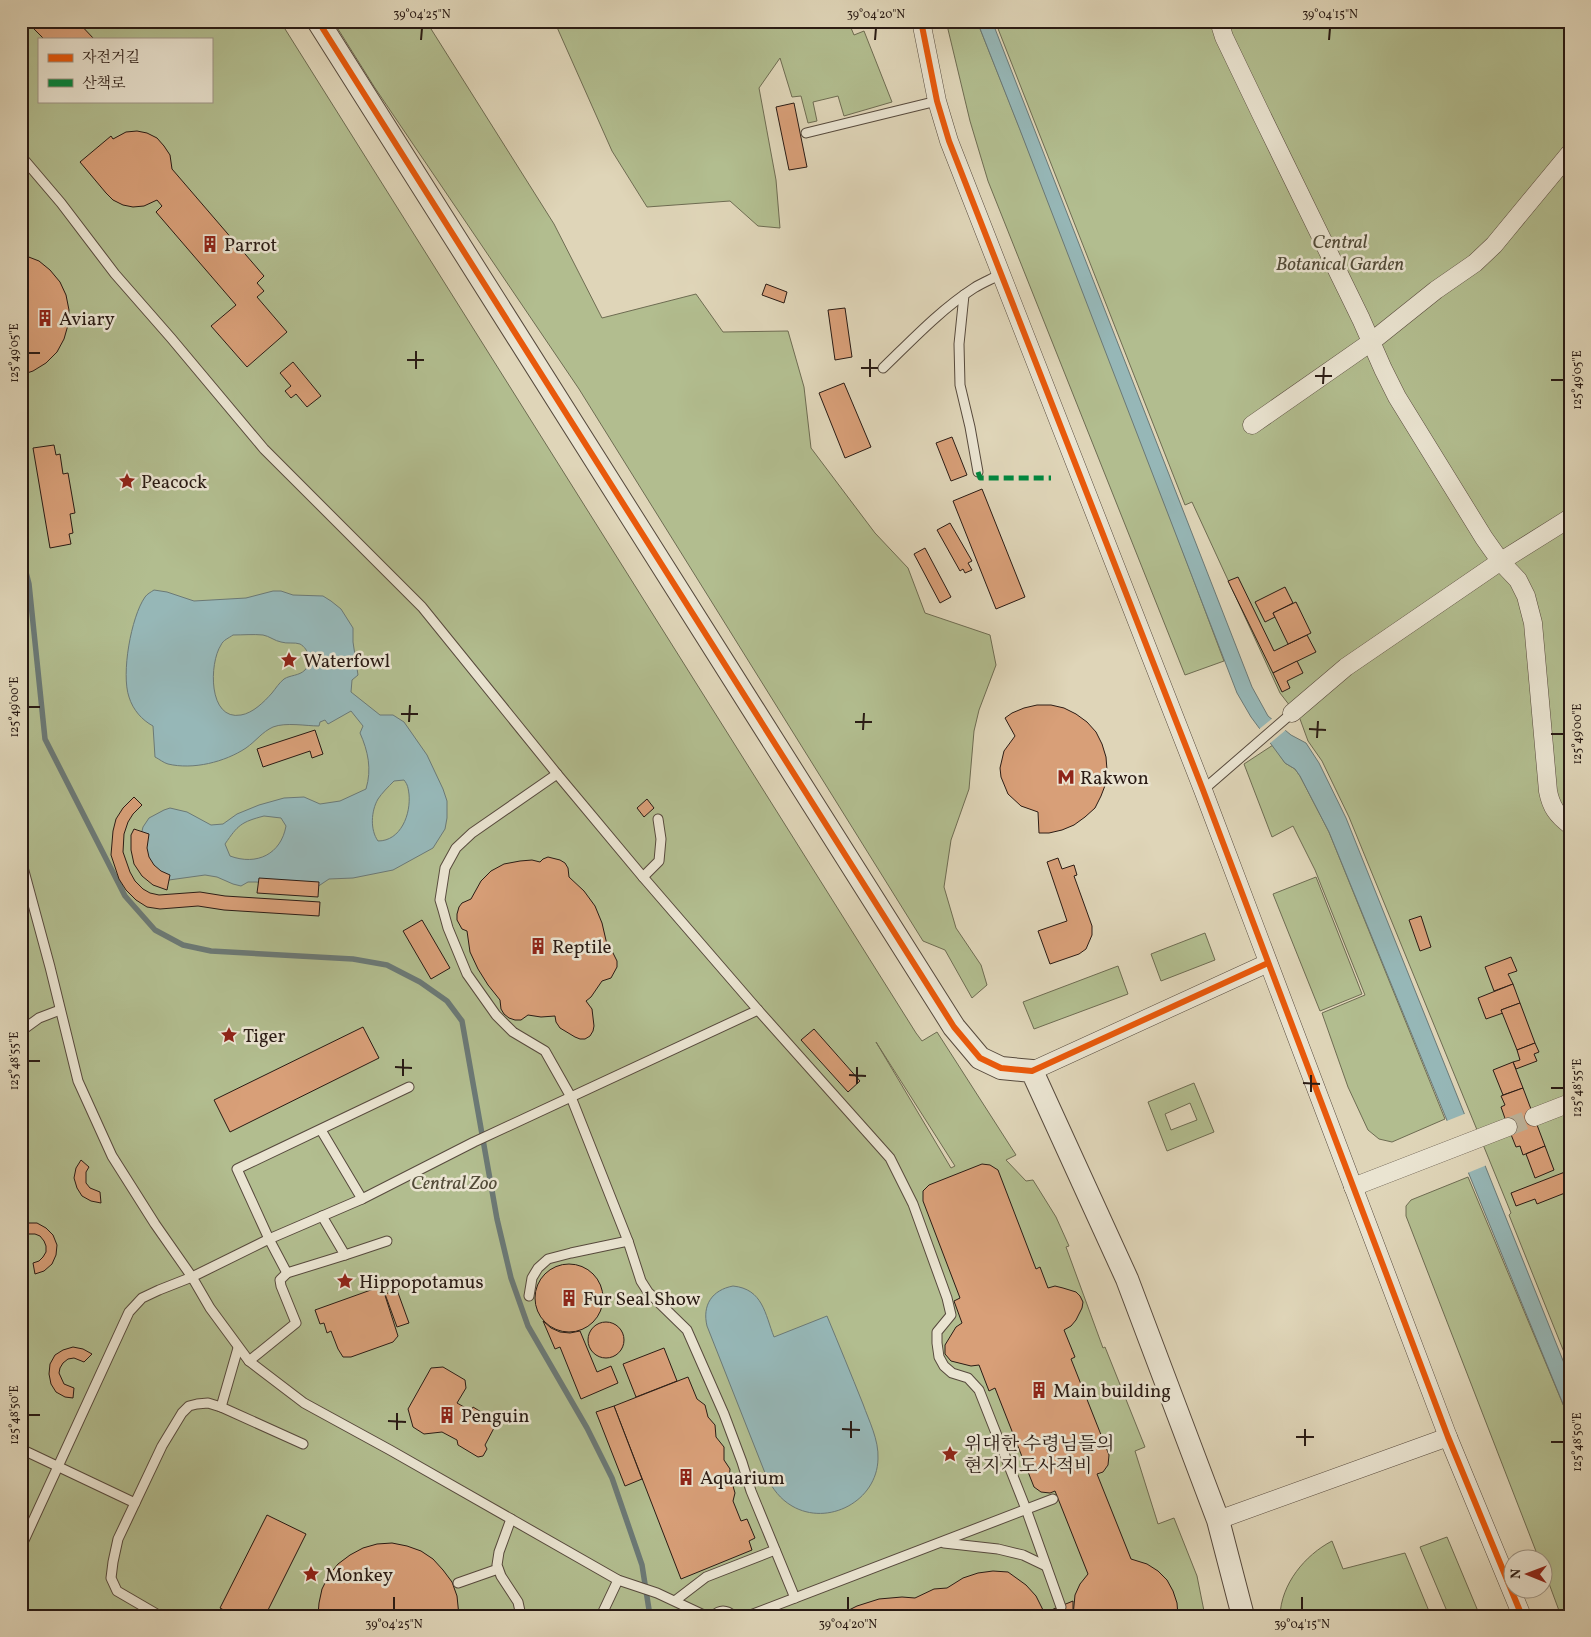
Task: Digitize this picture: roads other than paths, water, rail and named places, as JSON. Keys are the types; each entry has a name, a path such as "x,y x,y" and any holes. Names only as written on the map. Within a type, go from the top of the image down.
{"street":[{"path":"318,21 954,1027 980,1058 1001,1068 1032,1071 1268,963"},
{"path":"921,21 949,142 1203,790 1448,1437 1522,1616"},
{"path":"1219,21 1224,37 1397,396 1484,538 1501,562 1518,580 1526,596 1533,623 1548,791 1551,805 1558,815 1570,825"},
{"path":"1252,425 1371,342 1436,290 1475,262 1494,245 1570,153"},
{"path":"1292,713 1346,667 1501,562 1570,518"},
{"path":"1032,1071 1128,1279 1218,1520 1243,1616"},
{"path":"1534,1117 1570,1102"},
{"path":"1353,1187 1508,1127"},
{"path":"1218,1520 1448,1437"}],"lane":[{"path":"806,133 938,101"},
{"path":"21,156 61,203 116,274 264,449 422,607 643,877 890,1158 913,1204 947,1298 951,1315 937,1332 939,1357 944,1366 952,1373 968,1378 979,1390 1026,1509 1061,1607"},
{"path":"884,368 923,330 964,295 1001,274"},
{"path":"964,295 959,344 960,385 978,472"},
{"path":"1203,790 1292,713"},
{"path":"557,774 472,834 456,848 445,868 440,900 448,928 467,974 496,1015 513,1032 545,1051 571,1097 628,1242 641,1281 648,1292 686,1330 724,1414 751,1491 795,1598"},
{"path":"643,877 659,861 661,839 658,819"},
{"path":"21,860 78,1081 112,1156 155,1224 192,1277 210,1308 248,1361 304,1404 390,1450 618,1580 676,1600 706,1616"},
{"path":"21,1031 39,1018 60,1010"},
{"path":"21,1548 129,1312 142,1298 192,1277 269,1239 362,1199 474,1142 758,1010"},
{"path":"287,1273 269,1239 238,1169 409,1087"},
{"path":"321,1130 362,1199"},
{"path":"322,1216 344,1255"},
{"path":"248,1361 296,1323 280,1286 280,1280 287,1273 387,1240"},
{"path":"529,1296 532,1278 538,1268 548,1259 628,1242"},
{"path":"221,1407 238,1348"},
{"path":"160,1616 117,1591 111,1578 118,1539 162,1446 182,1413 188,1406 208,1403 303,1444"},
{"path":"21,1449 134,1503"},
{"path":"748,1616 1053,1499"},
{"path":"511,1519 499,1552 497,1565 501,1576 518,1602 521,1616"},
{"path":"941,1542 998,1549 1023,1555 1046,1566"},
{"path":"676,1600 706,1577 775,1550"},
{"path":"458,1583 498,1569"},
{"path":"601,1616 618,1580"},
{"path":"713,1616 719,1611 724,1610 734,1616"}],"water":[{"path":"977,21 992,21 1252,687 1268,716 1291,735 1306,743 1319,763 1346,818 1570,1378 1570,1421 1329,832 1300,776 1295,769 1285,763 1251,717 1237,693"},
{"path":"154,590 167,592 194,601 246,598 273,591 281,591 293,595 323,596 341,609 353,628 358,675 352,680 351,692 380,715 393,715 404,722 427,755 443,789 447,801 447,818 445,829 433,848 393,870 353,878 329,879 317,887 256,882 248,882 241,886 217,877 205,875 169,880 150,870 140,839 143,827 149,818 164,810 170,808 187,812 211,825 223,824 237,814 284,798 304,797 320,804 340,801 366,789 369,774 367,753 360,733 363,726 351,711 328,724 325,720 320,722 319,726 290,724 273,727 238,753 208,764 178,766 166,763 155,757 153,726 145,721 135,710 129,697 126,674 135,618 145,597","holes":["233,635 263,635 283,643 300,644 307,652 309,660 307,667 300,673 284,679 254,710 241,715 230,714 222,709 217,700 213,677 217,653 225,640","404,780 408,787 409,802 406,818 403,825 393,836 386,840 378,841 375,837 372,820 374,809 380,797 394,781","264,816 281,818 286,826 279,844 266,855 258,858 240,859 230,856 225,844 233,832 245,822"]},
{"path":"733,1286 743,1288 757,1297 774,1337 827,1316 871,1424 878,1452 875,1474 869,1487 860,1498 848,1506 835,1511 806,1512 784,1500 774,1490 767,1478 707,1326 706,1311 710,1300 719,1291"}],"waterway":[{"path":"21,553 29,584 45,739 125,896 155,930 183,945 211,951 353,959 387,965 420,982 447,1001 462,1021 497,1219 511,1278 528,1326 587,1428 612,1478 642,1565 650,1616"}],"tunnel":[{"path":"1508,1127 1534,1117"}],"place":[{"name":"Parrot","path":"210,244"},
{"name":"Aviary","path":"45,318"},
{"name":"Peacock","path":"127,481"},
{"name":"Waterfowl","path":"289,660"},
{"name":"Rakwon","path":"1066,777"},
{"name":"Reptile","path":"538,946"},
{"name":"Tiger","path":"229,1035"},
{"name":"Hippopotamus","path":"345,1281"},
{"name":"Fur Seal Show","path":"569,1298"},
{"name":"Main building","path":"1039,1390"},
{"name":"Penguin","path":"447,1415"},
{"name":"위대한 수령님들의 현지지도사적비","path":"950,1454"},
{"name":"Aquarium","path":"686,1477"},
{"name":"Monkey","path":"311,1574"}],"park label":[{"name":"Central Botanical Garden","path":"1340,252"},
{"name":"Central Zoo","path":"454,1182"}]}
